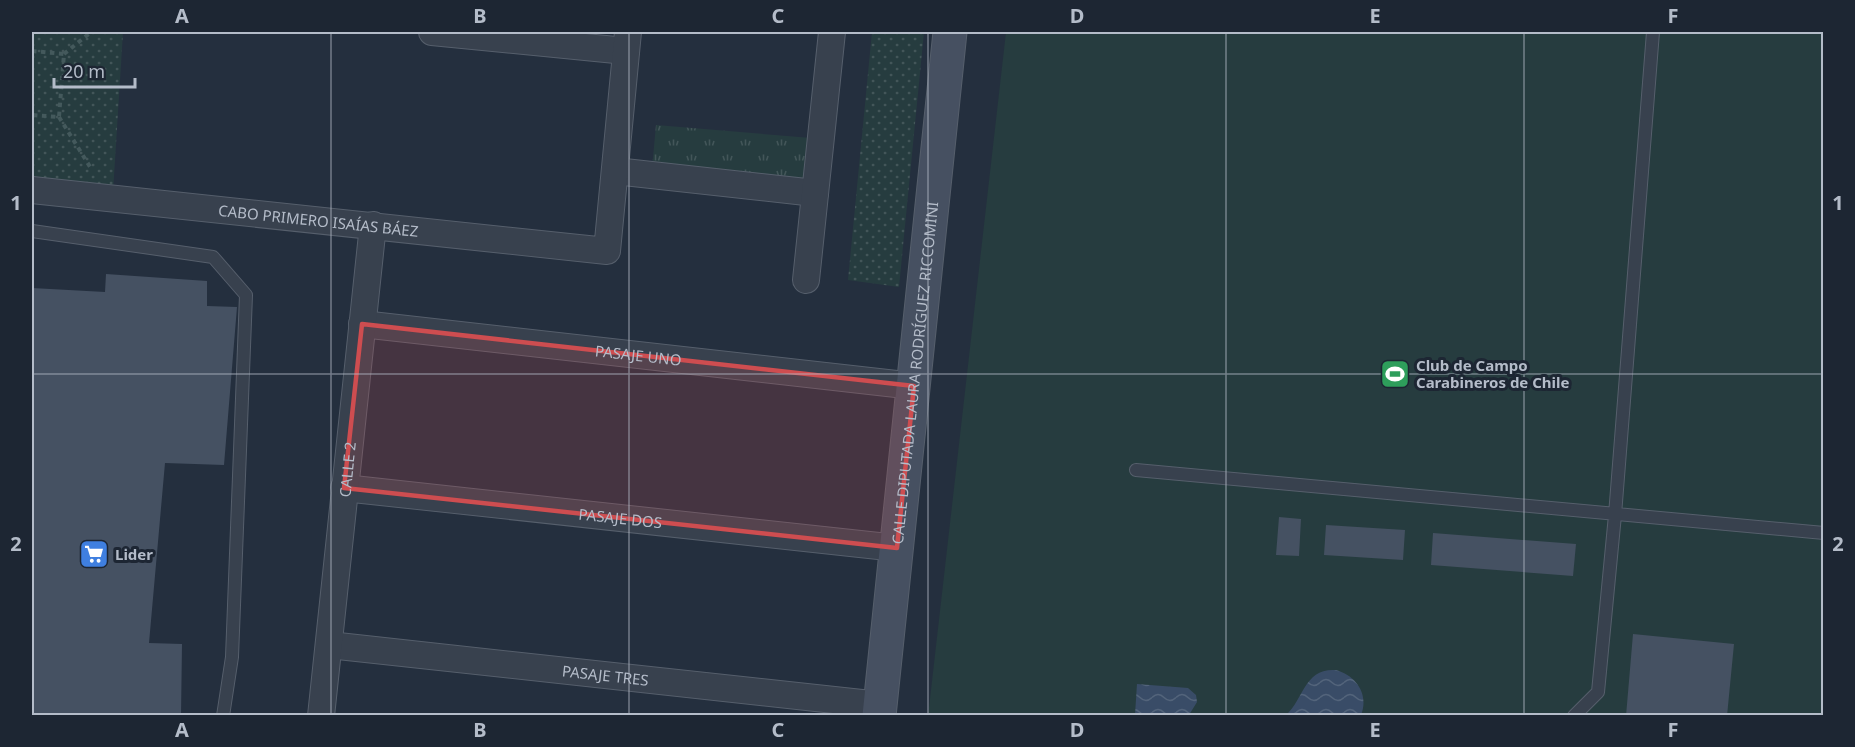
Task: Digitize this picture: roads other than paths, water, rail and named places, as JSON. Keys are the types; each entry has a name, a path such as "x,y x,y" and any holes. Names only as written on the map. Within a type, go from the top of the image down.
{"main road":[{"name":"CALLE DIPUTADA LAURA RODRÍGUEZ RICCOMINI","path":"880,710 950,32"}],"street":[{"path":"432,32 627,41 615,171 815,193"},
{"path":"806,280 831,32"},
{"name":"CABO PRIMERO ISAÍAS BÁEZ","path":"32,190 607,251 615,171"},
{"name":"CALLE 2","path":"321,716 373,225"},
{"name":"PASAJE UNO","path":"362,324 914,386"},
{"name":"PASAJE DOS","path":"344,488 897,548"},
{"name":"PASAJE TRES","path":"328,645 880,710"}],"lane":[{"path":"1574,716 1598,692 1615,514 1653,32"},
{"path":"32,231 213,257 246,295 232,657 223,716"},
{"path":"1136,470 1824,533"}],"water":[{"path":"1336,670 1350,677 1359,687 1363,700 1361,715 1286,715 1311,679 1325,671"},
{"path":"1137,684 1188,688 1196,695 1197,702 1189,715 1135,715"}],"place":[{"name":"Club de Campo Carabineros de Chile","path":"1395,374"},
{"name":"Lider","path":"94,554"}]}
